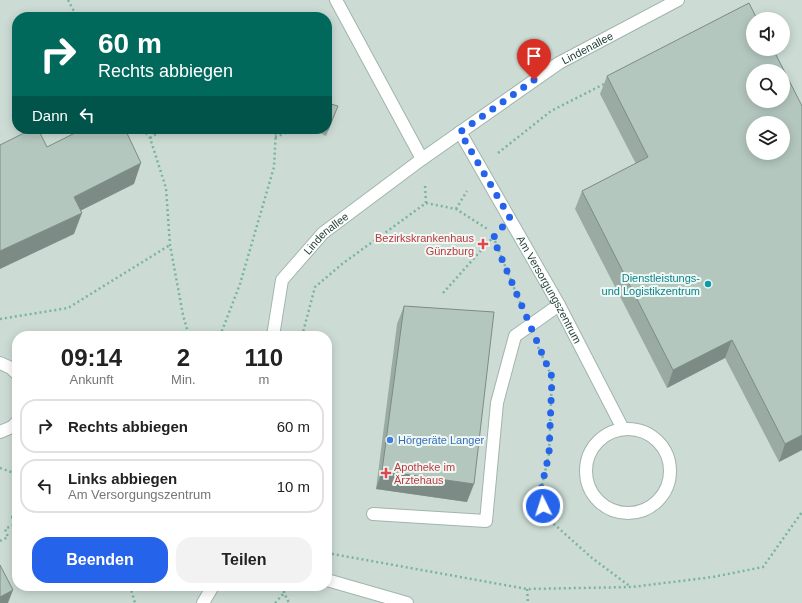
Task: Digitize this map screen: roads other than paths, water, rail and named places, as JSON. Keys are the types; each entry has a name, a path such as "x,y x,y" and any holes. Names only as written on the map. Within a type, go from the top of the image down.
{"street":[{"path":"336,0 422,159"},
{"name":"Lindenallee","path":"274,331 282,280 323,233 422,159 559,63 678,0"},
{"name":"Am Versorgungszentrum","path":"460,132 559,305 623,429"},
{"path":"373,514 486,521 497,404 515,336 559,305"},
{"path":"0,363 12,369"},
{"path":"0,432 12,426"},
{"path":"623,429 636,430 649,435 660,444 670,469 668,482 658,500 653,505 641,511 628,513 614,511 602,504 592,494 586,481 586,467 590,453 598,441 609,433 623,429"},
{"path":"332,581 407,603"},
{"path":"203,603 210,591"}],"place":[{"name":"Bezirkskrankenhaus Günzburg","path":"483,244"},
{"name":"Dienstleistungs- und Logistikzentrum","path":"708,284"},
{"name":"Hörgeräte Langer","path":"390,440"},
{"name":"Apotheke im Ärztehaus","path":"386,473"}]}
